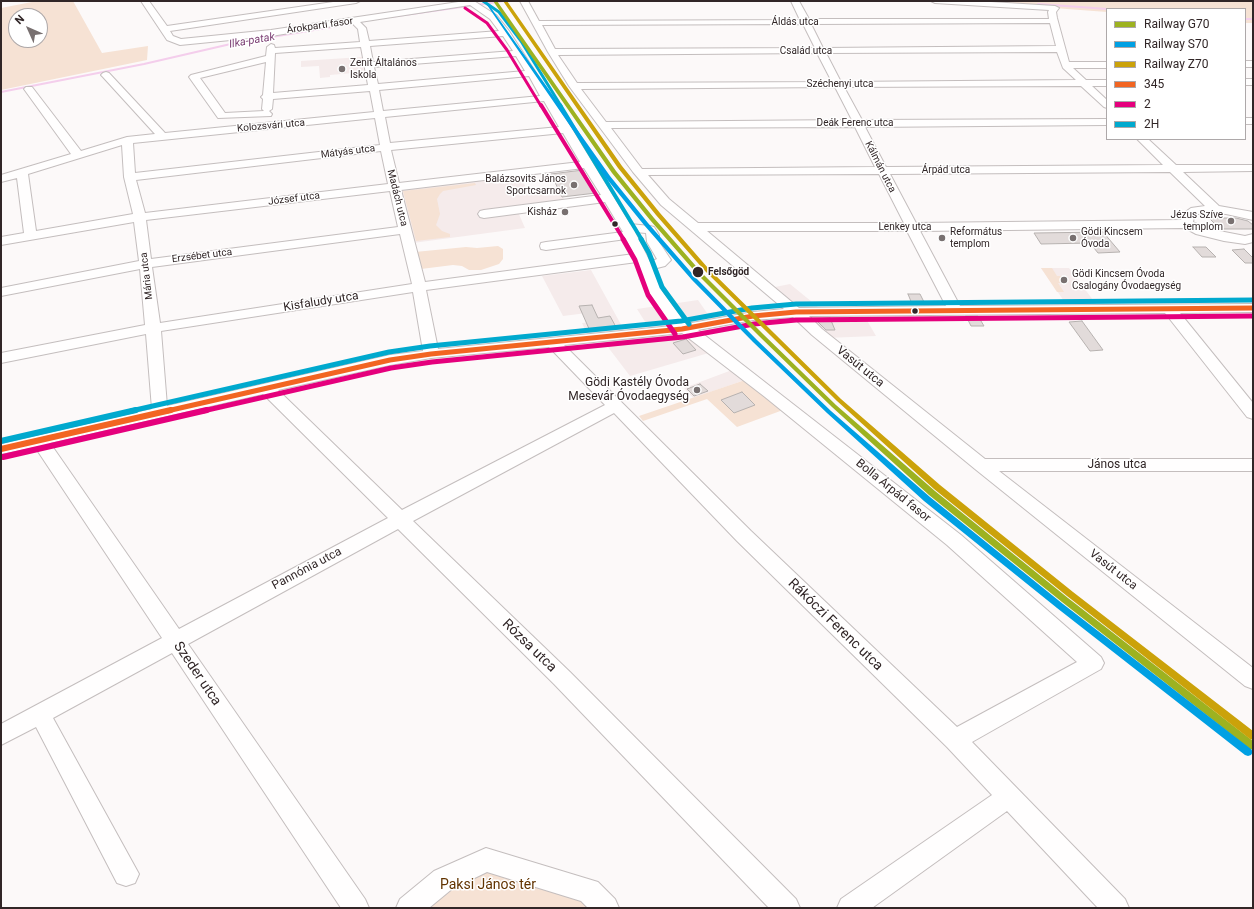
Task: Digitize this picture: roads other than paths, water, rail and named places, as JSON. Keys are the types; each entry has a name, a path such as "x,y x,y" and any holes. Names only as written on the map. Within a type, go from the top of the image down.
{"street":[{"path":"148,1 165,29 220,17 300,19 356,1"},
{"path":"294,1 300,19"},
{"name":"Vasút utca","path":"524,1 552,52 574,86 639,172 665,202 796,312 817,332 981,465 1253,680"},
{"name":"Kálmán utca","path":"795,1 955,311"},
{"path":"935,1 1055,8 1052,12 1053,21 1067,65 1106,103"},
{"name":"Árokparti fasor","path":"165,29 170,38 180,42 271,33 300,19 356,22 473,4"},
{"name":"Bolla Árpád fasor","path":"473,4 493,17 519,53 629,231 644,262 655,291 684,329 772,394 954,540 1093,663 955,740"},
{"name":"Áldás utca","path":"537,23 1053,21"},
{"name":"Madách utca","path":"356,22 362,28 394,186 419,287 431,354"},
{"path":"267,114 222,116 194,77 271,54 365,44 506,33"},
{"path":"265,127 271,40"},
{"name":"Család utca","path":"552,52 1061,49"},
{"path":"369,65 519,53"},
{"path":"1067,65 1106,65"},
{"path":"266,97 532,74"},
{"path":"106,75 162,136"},
{"name":"Széchenyi utca","path":"574,86 1106,83"},
{"path":"29,89 78,155"},
{"name":"Kolozsvári utca","path":"1,179 127,140 547,98"},
{"name":"Deák Ferenc utca","path":"603,125 1106,122"},
{"name":"Mátyás utca","path":"130,177 386,147 567,129"},
{"name":"Mária utca","path":"127,140 130,177 140,217 146,264 160,412"},
{"path":"1143,140 1214,208"},
{"name":"József utca","path":"1,241 140,217 588,164"},
{"name":"Árpád utca","path":"639,172 1253,168"},
{"path":"22,173 30,236"},
{"path":"484,214 609,198"},
{"path":"1250,242 1200,231 1187,224 1188,216 1195,211 1214,208 1253,216"},
{"name":"Lenkey utca","path":"696,227 911,227 1187,224"},
{"name":"Erzsébet utca","path":"1,292 146,264 405,230"},
{"name":"Kisfaludy utca","path":"1,358 153,328 419,287 644,262 660,263 664,260 653,242 653,235 650,230 629,231"},
{"path":"546,246 629,231"},
{"path":"1,448 370,364 431,354 684,329 743,318 796,312 1253,308"},
{"path":"1169,309 1250,406"},
{"name":"Rákóczi Ferenc utca","path":"553,342 744,536 955,740 1116,908"},
{"name":"Rózsa utca","path":"266,388 399,520 562,678 787,908"},
{"name":"Pannónia utca","path":"1,735 174,640 615,406"},
{"name":"Szeder utca","path":"39,440 356,908"},
{"name":"János utca","path":"981,465 1253,465"},
{"path":"40,714 126,874"},
{"path":"850,908 1008,797"},
{"path":"409,908 443,880 486,860 589,891 606,908"}],"waterway":[{"name":"Ilka-patak","path":"390,17 504,1"},
{"name":"Ilka-patak","path":"1038,4 1106,9"},
{"name":"Ilka-patak","path":"1246,19 1253,19"},
{"name":"Ilka-patak","path":"1,92 144,64 235,43 357,23"}],"rail line":[{"name":"G70","path":"495,1 614,172 652,219 700,274 761,335 834,406 932,493 1065,600 1253,746"},
{"name":"Z70","path":"505,1 620,167 658,214 706,269 839,400 937,487 1070,594 1253,736"},
{"name":"S70","path":"488,6 608,177 646,224 694,279 755,341 829,412 927,499 1060,606 1248,752"}],"place":[{"name":"Zenit Általános Iskola","path":"342,69"},
{"name":"Balázsovits János Sportcsarnok","path":"574,185"},
{"name":"Kisház","path":"565,212"},
{"name":"Jézus Szíve templom","path":"1231,221"},
{"name":"Református templom","path":"942,238"},
{"name":"Gödi Kincsem Óvoda","path":"1073,238"},
{"name":"Felsőgöd","path":"698,272"},
{"name":"Gödi Kincsem Óvoda Csalogány Óvodaegység","path":"1064,280"},
{"name":"Gödi Kastély Óvoda Mesevár Óvodaegység","path":"697,390"}],"park label":[{"name":"Paksi János tér","path":"488,885"}]}
